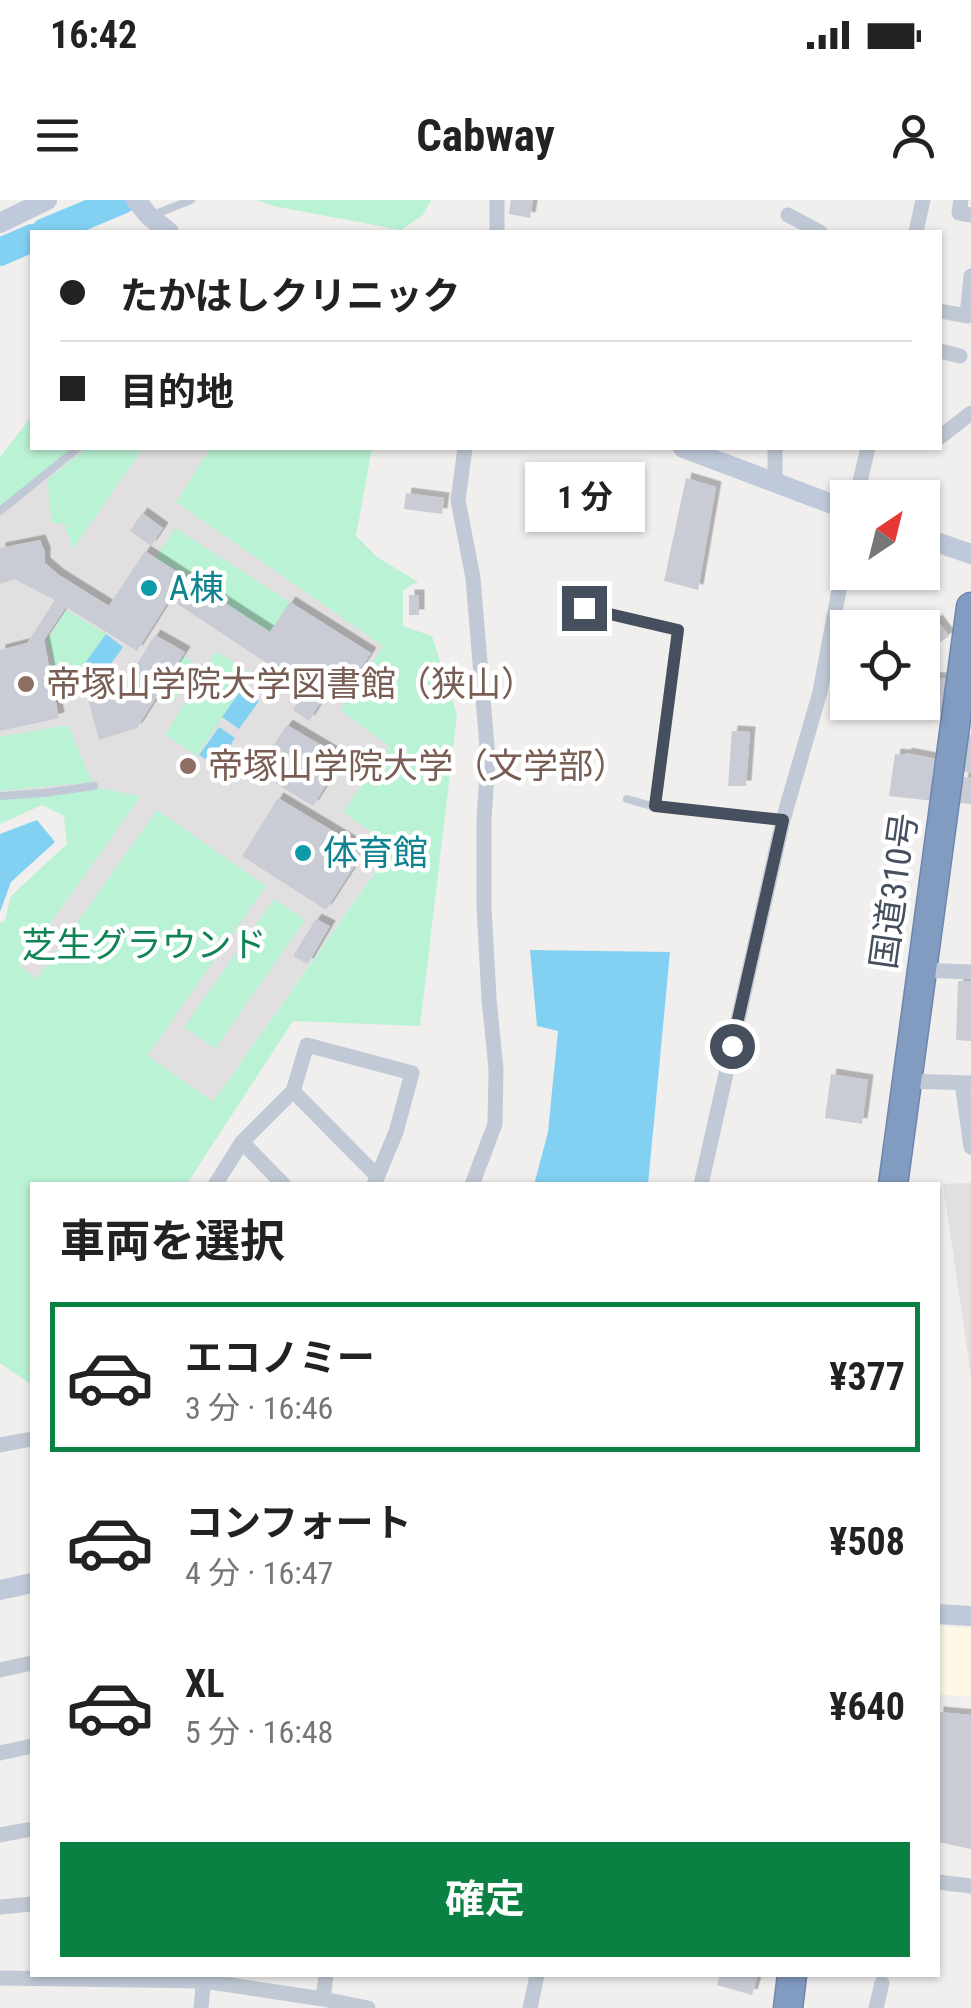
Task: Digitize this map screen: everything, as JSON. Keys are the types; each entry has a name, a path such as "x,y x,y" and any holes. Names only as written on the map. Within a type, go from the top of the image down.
{"highway":[{"name":"国道310号","path":"893,1182 971,606"},
{"path":"788,2008 792,1977"}],"street":[{"path":"0,223 47,200"},
{"path":"497,200 497,230"},
{"path":"916,230 923,200"},
{"path":"961,200 959,212 971,215"},
{"path":"143,208 167,230"},
{"path":"942,311 967,316 971,276"},
{"path":"942,352 960,356"},
{"path":"942,435 971,413"},
{"path":"465,450 458,500 473,578 488,759 484,906 496,1069 495,1124 473,1182"},
{"path":"688,450 830,503"},
{"path":"775,450 775,482"},
{"path":"860,480 868,450"},
{"path":"940,543 971,554"},
{"path":"702,1182 783,820 820,692 839,590"},
{"path":"921,970 971,972"},
{"path":"217,1182 242,1142 293,1092 308,1046 412,1073 396,1132 376,1181 293,1092"},
{"path":"907,1081 966,1083 971,1147"},
{"path":"242,1142 281,1182"},
{"path":"0,1446 30,1438"},
{"path":"0,1590 30,1583"},
{"path":"940,1614 971,1616"},
{"path":"0,1670 30,1664"},
{"path":"0,1752 30,1746"},
{"path":"0,1834 30,1829"},
{"path":"940,1882 971,1886"},
{"path":"0,1906 30,1904"},
{"path":"323,1998 326,1977"},
{"path":"530,2008 537,1977"},
{"path":"0,1978 204,1978 368,2008"},
{"path":"201,2008 204,1978"},
{"path":"876,2008 882,1984"}],"lane":[{"path":"143,208 191,200"},
{"path":"0,511 76,450"},
{"path":"584,608 678,630 655,806"},
{"path":"0,796 94,786"},
{"path":"628,799 655,806 783,820"}],"shaded area":[{"name":"帝塚山学院大学（文学部）","path":"75,450 210,450 177,502 383,646 393,846 213,1102 20,967 140,796 0,797 0,511"},
{"path":"971,1183 971,1376 943,1184"},
{"path":"940,1626 971,1628 971,1697 940,1694"}],"green space":[{"path":"256,200 431,200 423,215 401,230"},
{"path":"30,419 30,450 75,450 0,511 0,457"},
{"path":"84,450 142,450 73,549 64,524 52,523 47,480"},
{"name":"芝生グラウンド","path":"209,450 372,450 356,536 377,557 418,582 403,590 403,626 432,636 457,715 420,1026 293,1021 188,1182 30,1182 30,1384 0,1363 0,923 5,920 11,896 67,844 64,816 42,805 0,824 0,796 92,787 141,796 20,966 37,979 157,810 266,886 148,1055 113,1031 213,1102 393,847 343,812 389,746 340,710 383,646 176,502"},
{"path":"175,528 290,602 270,632 156,558"},
{"path":"66,610 106,634 79,673 96,685 63,694 47,640"},
{"path":"216,651 251,673 197,756 165,735"},
{"path":"183,656 197,665 174,702 160,693"},
{"path":"68,725 92,782 0,791 0,737"},
{"path":"274,899 305,920 215,1049 184,1027"}],"water":[{"path":"106,634 123,647 96,685 78,673"},
{"path":"242,689 259,701 239,729 222,717"},
{"path":"219,727 235,738 216,766 199,755"},
{"path":"37,820 55,842 11,882 0,912 0,834"},
{"path":"530,950 670,952 648,1182 535,1182 548,1132 558,1031 537,1026"}],"building":[{"path":"511,200 533,200 530,218 509,214"},
{"path":"686,478 716,487 698,590 664,581"},
{"path":"406,493 444,498 442,514 404,509"},
{"path":"142,513 163,528 151,546 130,531"},
{"path":"40,540 45,563 109,606 145,551 270,632 290,602 371,653 338,704 292,674 289,678 170,599 137,651 66,607 44,640 59,718 0,731 0,650 27,643 55,600 14,579 0,584 0,548"},
{"path":"409,595 419,595 419,615 409,615"},
{"path":"940,624 949,636 940,642"},
{"path":"155,635 185,652 137,728 99,740 88,699 121,690"},
{"path":"940,678 948,679 944,714 940,714"},
{"path":"306,689 322,700 309,721 293,710"},
{"path":"287,725 343,758 313,806 256,771"},
{"path":"732,731 750,732 746,786 728,786"},
{"path":"971,735 971,773 963,772"},
{"path":"895,754 937,759 934,801 889,796"},
{"path":"963,777 971,778 971,804 959,803"},
{"name":"体育館","path":"278,798 365,850 326,910 242,856"},
{"path":"316,919 330,926 308,964 293,956"},
{"path":"958,981 971,981 971,1041 956,1040"},
{"path":"831,1074 868,1080 862,1124 825,1118"},
{"path":"940,1712 971,1715 971,1849 940,1842"},
{"path":"719,1977 757,1977 752,1995 717,1985"}],"waterway":[{"path":"50,230 122,200"},
{"path":"0,252 30,239"}],"place":[{"name":"A棟","path":"149,588"},
{"name":"帝塚山学院大学図書館（狭山）","path":"26,684"},
{"name":"帝塚山学院大学（文学部）","path":"188,766"},
{"name":"体育館","path":"303,853"}],"route":[{"path":"584,608 678,630 655,806 783,820 732,1046"}]}
